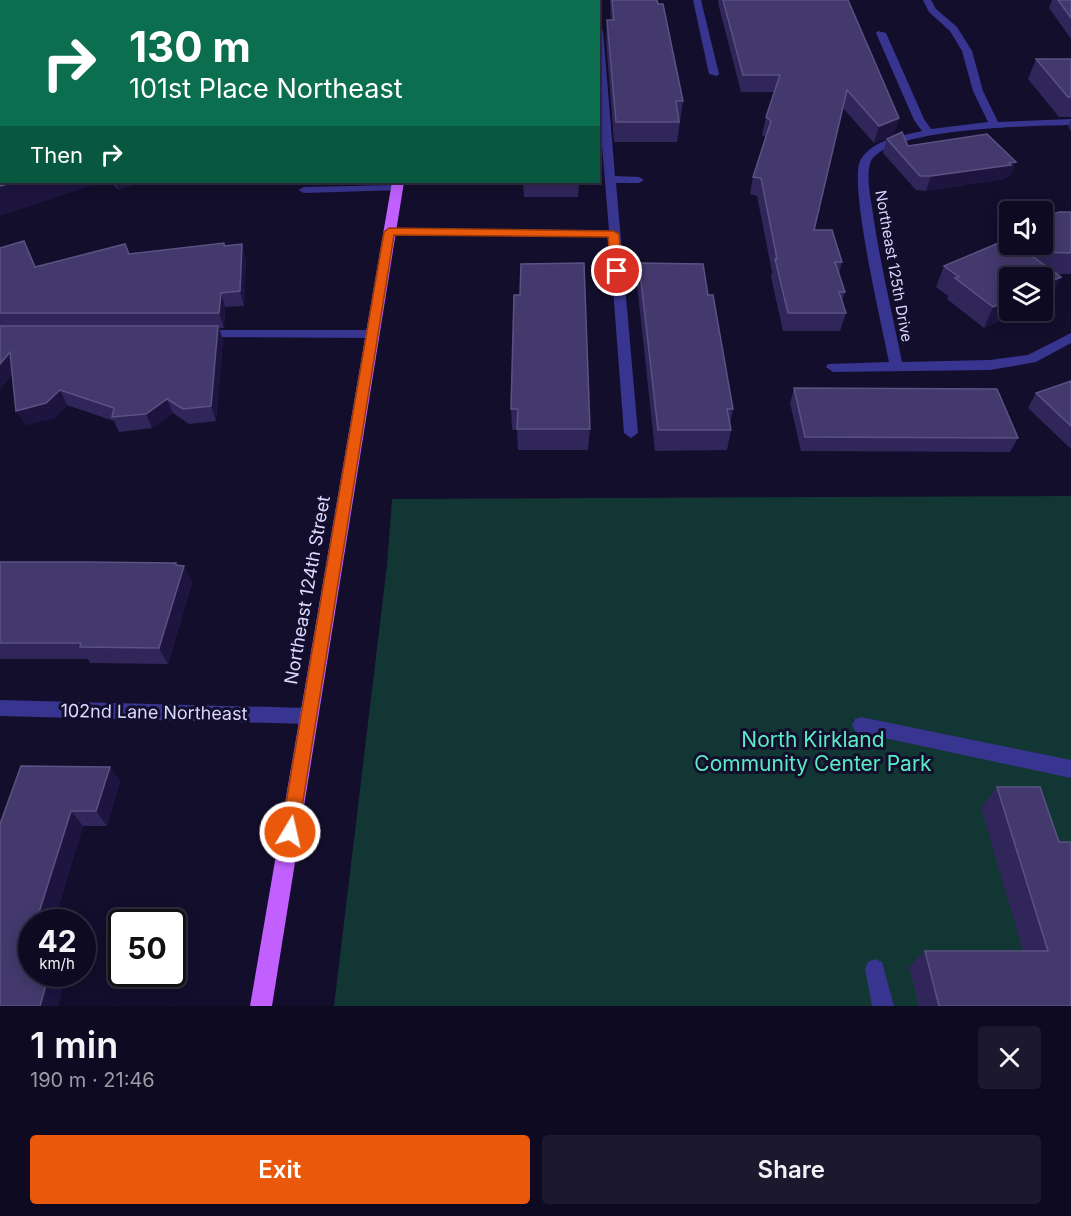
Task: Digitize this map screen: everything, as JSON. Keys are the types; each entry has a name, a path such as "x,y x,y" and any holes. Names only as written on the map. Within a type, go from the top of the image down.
{"main road":[{"name":"Northeast 124th Street","path":"261,1006 398,185"}],"street":[{"path":"697,0 714,74"},
{"path":"927,0 933,10 954,29 967,51 978,92 993,123"},
{"path":"881,33 919,120 929,133"},
{"path":"600,58 631,433"},
{"name":"Northeast 125th Drive","path":"897,367 864,192 865,161 873,150 929,133 993,123 1071,122"},
{"path":"609,179 639,180"},
{"path":"304,190 398,185"},
{"path":"389,232 614,234"},
{"path":"189,334 372,334"},
{"path":"833,367 990,365 1031,359 1071,337"},
{"name":"102nd Lane Northeast","path":"0,708 308,716"},
{"path":"861,725 1071,769"},
{"path":"875,969 883,1006"}],"green space":[{"name":"North Kirkland Community Center Park","path":"1071,496 1071,1006 334,1006 387,565 392,499"}],"building":[{"path":"612,0 657,0 658,4 663,4 683,101 676,101 679,122 616,122 607,20 614,20"},
{"path":"723,0 848,0 899,118 879,126 847,90 814,230 832,230 842,262 835,262 845,292 839,292 846,313 788,313 775,259 777,259 761,178 753,177 771,121 766,117 780,75 743,75"},
{"path":"1058,0 1071,0 1071,18"},
{"path":"1036,59 1071,59 1071,97 1068,97"},
{"path":"902,132 908,146 987,134 1016,162 1009,163 1011,165 920,176 887,139"},
{"path":"1071,212 1071,253 1053,252 1053,214"},
{"path":"24,241 35,267 125,244 129,254 224,243 224,246 242,244 240,291 221,293 219,313 0,313 0,248"},
{"path":"999,243 999,255 1030,255 1047,267 999,267 999,305 993,307 955,278 959,277 944,266"},
{"path":"584,263 590,429 517,429 518,409 511,409 514,295 520,295 521,264"},
{"path":"639,263 703,264 708,295 713,295 733,409 727,409 731,430 658,430"},
{"path":"1053,271 1061,277 1053,280"},
{"path":"0,326 218,326 211,406 183,409 167,399 146,414 112,417 114,408 60,390 46,403 16,411 10,352 0,364"},
{"path":"1071,381 1071,426 1036,393"},
{"path":"794,388 997,389 1018,438 805,437"},
{"path":"0,562 176,563 176,565 184,566 159,648 80,647 81,643 0,643"},
{"path":"21,766 110,767 96,811 71,811 40,909 18,909 18,987 45,987 40,1006 0,1006 0,824"},
{"path":"997,787 1040,787 1059,842 1071,842 1071,1006 939,1006 925,951 1048,951"}],"route":[{"path":"290,832 389,232 614,234 617,271"}]}
